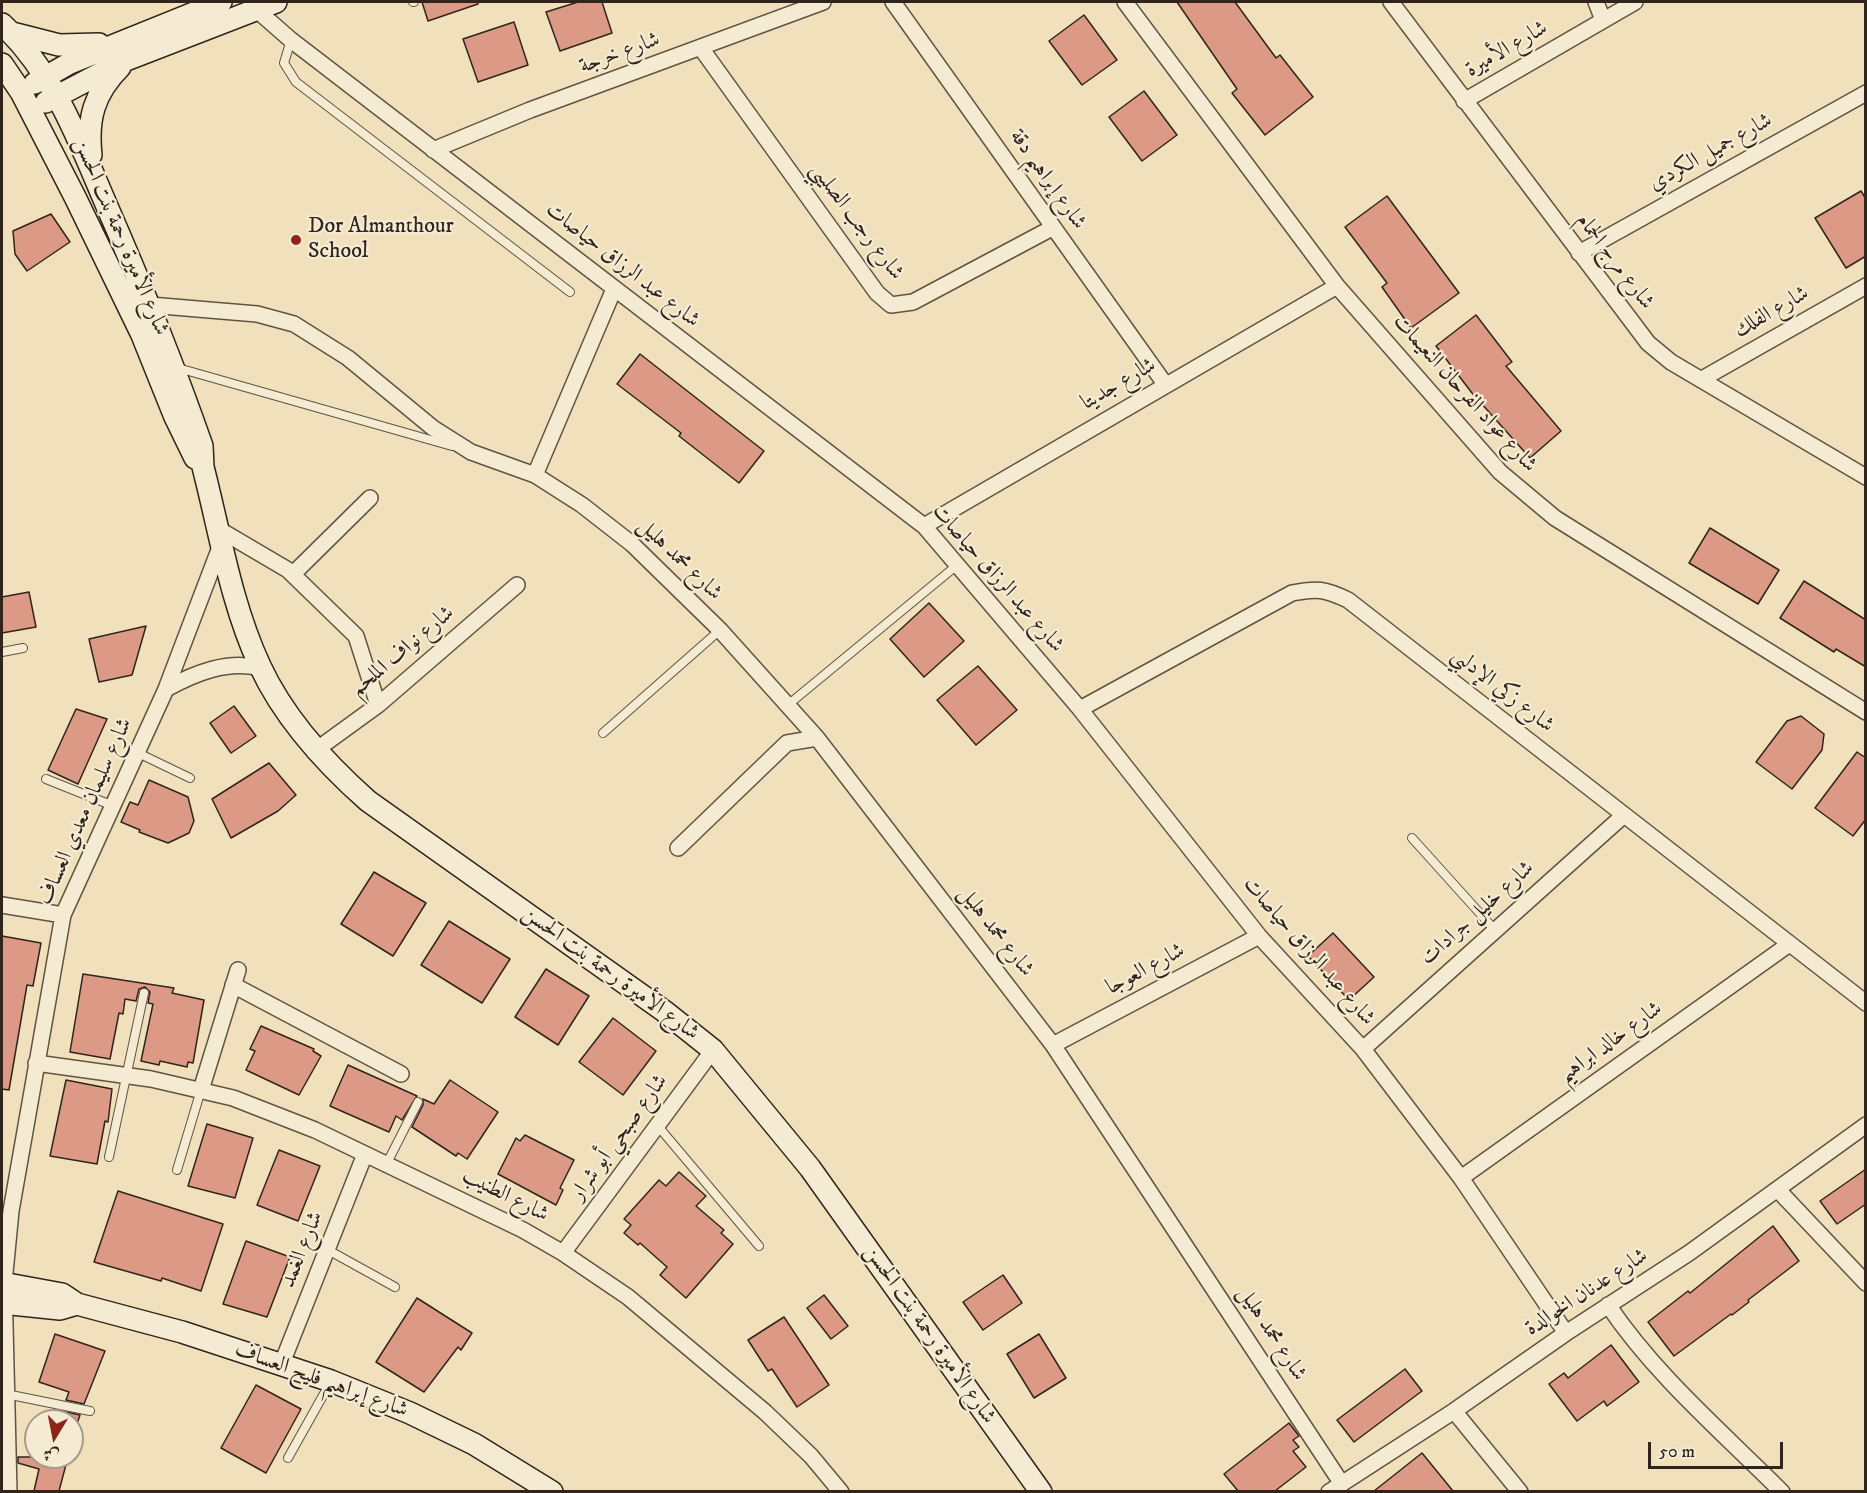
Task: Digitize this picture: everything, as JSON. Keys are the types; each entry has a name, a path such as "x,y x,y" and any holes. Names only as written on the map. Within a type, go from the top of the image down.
{"street":[{"path":"32,110 123,51 221,2"},
{"path":"21,92 45,76 251,6 276,2"},
{"name":"شارع خرجة","path":"433,150 530,110 823,2"},
{"name":"شارع إبراهيم دقة","path":"893,2 1165,384"},
{"name":"شارع عواد الفرحان النعيمات","path":"1125,2 1337,286 1461,429 1528,497 1555,518 1866,712"},
{"name":"شارع مرج الحمام","path":"1391,2 1648,343 1671,362 1866,477"},
{"path":"1596,2 1603,20"},
{"name":"شارع الأميرة","path":"1464,101 1635,2"},
{"name":"شارع عبد الرزاق حياصات","path":"251,6 291,40 433,150 924,526 1080,709 1259,936 1363,1049 1461,1178 1566,1333"},
{"path":"7,29 59,45 123,51"},
{"name":"شارع الأميرة رحمة بنت الحسن","path":"7,29 58,95 150,305 202,446 203,467 246,633 261,668 282,703 316,750 338,774 405,829 664,1011 713,1050 810,1168 1041,1491"},
{"name":"شارع رجب الصليبي","path":"701,48 878,293 891,304 913,302 1052,228"},
{"path":"93,174 89,126 91,112 123,51"},
{"name":"شارع الأميرة رحمة بنت الحسن","path":"2,64 32,110 142,335 191,454 203,467"},
{"name":"شارع جميل الكردي","path":"1579,253 1866,93"},
{"name":"شارع الفلك","path":"1701,379 1866,285"},
{"name":"شارع جديتا","path":"924,526 1337,286"},
{"path":"536,475 614,289"},
{"name":"شارع محمد هليل","path":"150,305 257,314 294,324 348,358 433,428 471,452 536,475 582,505 632,544 720,630 789,704 817,738 1053,1045 1335,1487"},
{"path":"293,574 370,498"},
{"path":"221,535 293,574 356,636 378,705"},
{"name":"شارع سليمان معدي العساف","path":"9,1491 2,1293 11,1211 63,915 166,689 221,535"},
{"name":"شارع نواف الملحم","path":"316,750 378,705 517,585"},
{"name":"شارع زكي الإدلبي","path":"1080,709 1292,593 1316,588 1348,600 1788,945 1866,1003"},
{"path":"166,689 189,677 224,666 247,664 261,668"},
{"path":"678,848 787,742 817,738"},
{"name":"شارع خليل جرادات","path":"1363,1049 1494,929 1624,815"},
{"path":"2,905 63,915"},
{"name":"شارع العوجا","path":"1053,1045 1259,936"},
{"name":"شارع خالد ابراهيم","path":"1461,1178 1788,945"},
{"path":"201,1090 238,970"},
{"path":"234,985 401,1074"},
{"name":"شارع صبحي أبو شرار","path":"563,1253 713,1050"},
{"name":"شارع الطنيب","path":"36,1063 126,1075 201,1090 270,1112 387,1163 523,1230 563,1253 628,1297 765,1412 811,1456 841,1491"},
{"name":"شارع عدنان الخوالدة","path":"1335,1487 1454,1412 1566,1333 1689,1253 1866,1125"},
{"name":"شارع الغمد","path":"282,1363 365,1154"},
{"path":"1778,1190 1866,1283"},
{"name":"شارع إبراهيم فليح العساف","path":"2,1293 60,1309 77,1304 282,1363 410,1413 474,1444 552,1491"},
{"path":"1608,1305 1630,1338 1665,1377 1782,1491"},
{"path":"1454,1412 1520,1491"}],"lane":[{"path":"291,40 284,63 296,82 570,292"},
{"path":"175,368 471,452"},
{"path":"789,704 956,566"},
{"path":"603,733 720,630"},
{"path":"2,652 23,648"},
{"path":"136,752 190,777"},
{"path":"46,779 111,806"},
{"path":"1412,838 1494,929"},
{"path":"110,1157 144,993"},
{"path":"177,1170 201,1090"},
{"path":"387,1163 418,1102"},
{"path":"657,1125 759,1246"},
{"path":"328,1250 395,1287"},
{"path":"288,1458 331,1381"},
{"path":"5,1394 90,1411"}],"building":[{"path":"422,2 478,2 478,4 428,21"},
{"path":"578,2 602,2 612,33 560,51 546,12"},
{"path":"1177,2 1235,2 1276,58 1280,55 1313,97 1265,135 1232,93 1237,89"},
{"path":"1084,15 1117,60 1082,85 1049,41"},
{"path":"514,22 528,65 478,82 463,39"},
{"path":"1144,91 1177,135 1142,161 1109,117"},
{"path":"1861,191 1866,199 1866,256 1846,268 1815,218"},
{"path":"1387,196 1459,293 1411,328 1382,287 1387,283 1345,227"},
{"path":"51,214 70,242 27,271 15,254 13,231"},
{"path":"1476,315 1512,362 1506,366 1561,431 1530,458 1472,393 1436,346"},
{"path":"640,354 764,451 739,483 679,436 681,433 617,384"},
{"path":"1710,528 1779,570 1758,604 1689,563"},
{"path":"1804,581 1866,620 1866,667 1836,649 1834,652 1780,618"},
{"path":"29,592 36,627 2,633 2,597"},
{"path":"929,603 964,641 924,677 890,639"},
{"path":"146,626 132,675 99,682 89,639"},
{"path":"978,666 1017,710 976,745 937,700"},
{"path":"234,706 256,736 231,753 210,723"},
{"path":"76,709 107,719 78,784 48,770"},
{"path":"1801,716 1824,734 1822,750 1792,789 1756,762 1787,721"},
{"path":"1857,752 1866,758 1866,819 1853,836 1815,808"},
{"path":"269,763 296,795 278,811 231,838 212,799"},
{"path":"149,780 188,797 194,821 189,833 168,843 121,822 130,802 138,805"},
{"path":"374,872 426,903 393,956 341,924"},
{"path":"449,921 510,959 482,1003 421,965"},
{"path":"1333,933 1374,977 1349,1000 1308,956"},
{"path":"2,936 41,943 33,986 27,985 9,1090 2,1089"},
{"path":"546,969 589,996 558,1045 515,1017"},
{"path":"83,974 174,988 172,993 204,1000 193,1063 188,1062 187,1067 160,1061 159,1065 141,1061 153,1004 148,1003 150,992 145,987 139,989 136,1001 125,999 123,1014 119,1013 110,1059 70,1052"},
{"path":"613,1018 656,1051 623,1095 579,1062"},
{"path":"261,1026 314,1049 313,1051 321,1056 299,1095 246,1070 255,1051 250,1049"},
{"path":"348,1065 417,1096 402,1120 396,1116 389,1132 330,1106"},
{"path":"66,1080 112,1089 108,1122 105,1121 97,1164 50,1156"},
{"path":"450,1080 498,1112 467,1159 458,1153 456,1156 412,1127 423,1105 423,1099 434,1104"},
{"path":"207,1124 253,1138 235,1198 188,1186"},
{"path":"525,1135 574,1160 560,1188 563,1190 556,1205 498,1174 516,1138 520,1141"},
{"path":"279,1150 320,1166 298,1221 257,1205"},
{"path":"1866,1169 1866,1204 1837,1224 1820,1201"},
{"path":"679,1172 706,1196 696,1206 724,1230 721,1233 733,1244 686,1298 660,1275 667,1267 640,1243 638,1245 624,1233 631,1225 624,1219 659,1180 666,1186"},
{"path":"118,1191 223,1224 201,1291 162,1278 161,1281 94,1262"},
{"path":"1773,1226 1799,1261 1732,1315 1674,1356 1648,1322 1688,1291 1690,1293"},
{"path":"246,1241 290,1257 267,1317 223,1304"},
{"path":"1003,1275 1022,1303 983,1330 963,1302"},
{"path":"824,1295 848,1326 831,1339 807,1308"},
{"path":"417,1298 472,1333 461,1350 458,1347 424,1392 376,1362"},
{"path":"784,1317 829,1385 797,1407 772,1369 768,1371 748,1340"},
{"path":"55,1334 105,1351 84,1404 66,1400 69,1392 39,1382"},
{"path":"1039,1334 1066,1378 1034,1398 1007,1354"},
{"path":"1611,1345 1639,1382 1607,1406 1604,1401 1577,1421 1549,1384 1564,1373 1568,1378"},
{"path":"1405,1369 1422,1391 1354,1442 1337,1420"},
{"path":"256,1385 301,1409 266,1473 221,1448"},
{"path":"1289,1423 1299,1436 1293,1440 1299,1447 1293,1451 1306,1467 1275,1491 1238,1491 1224,1474"},
{"path":"1422,1453 1453,1491 1374,1491"},
{"path":"18,1457 24,1457 24,1465 18,1463"},
{"path":"39,1469 65,1469 59,1491 34,1491"}],"place":[{"name":"Dor Almanthour School","path":"296,240"}]}
